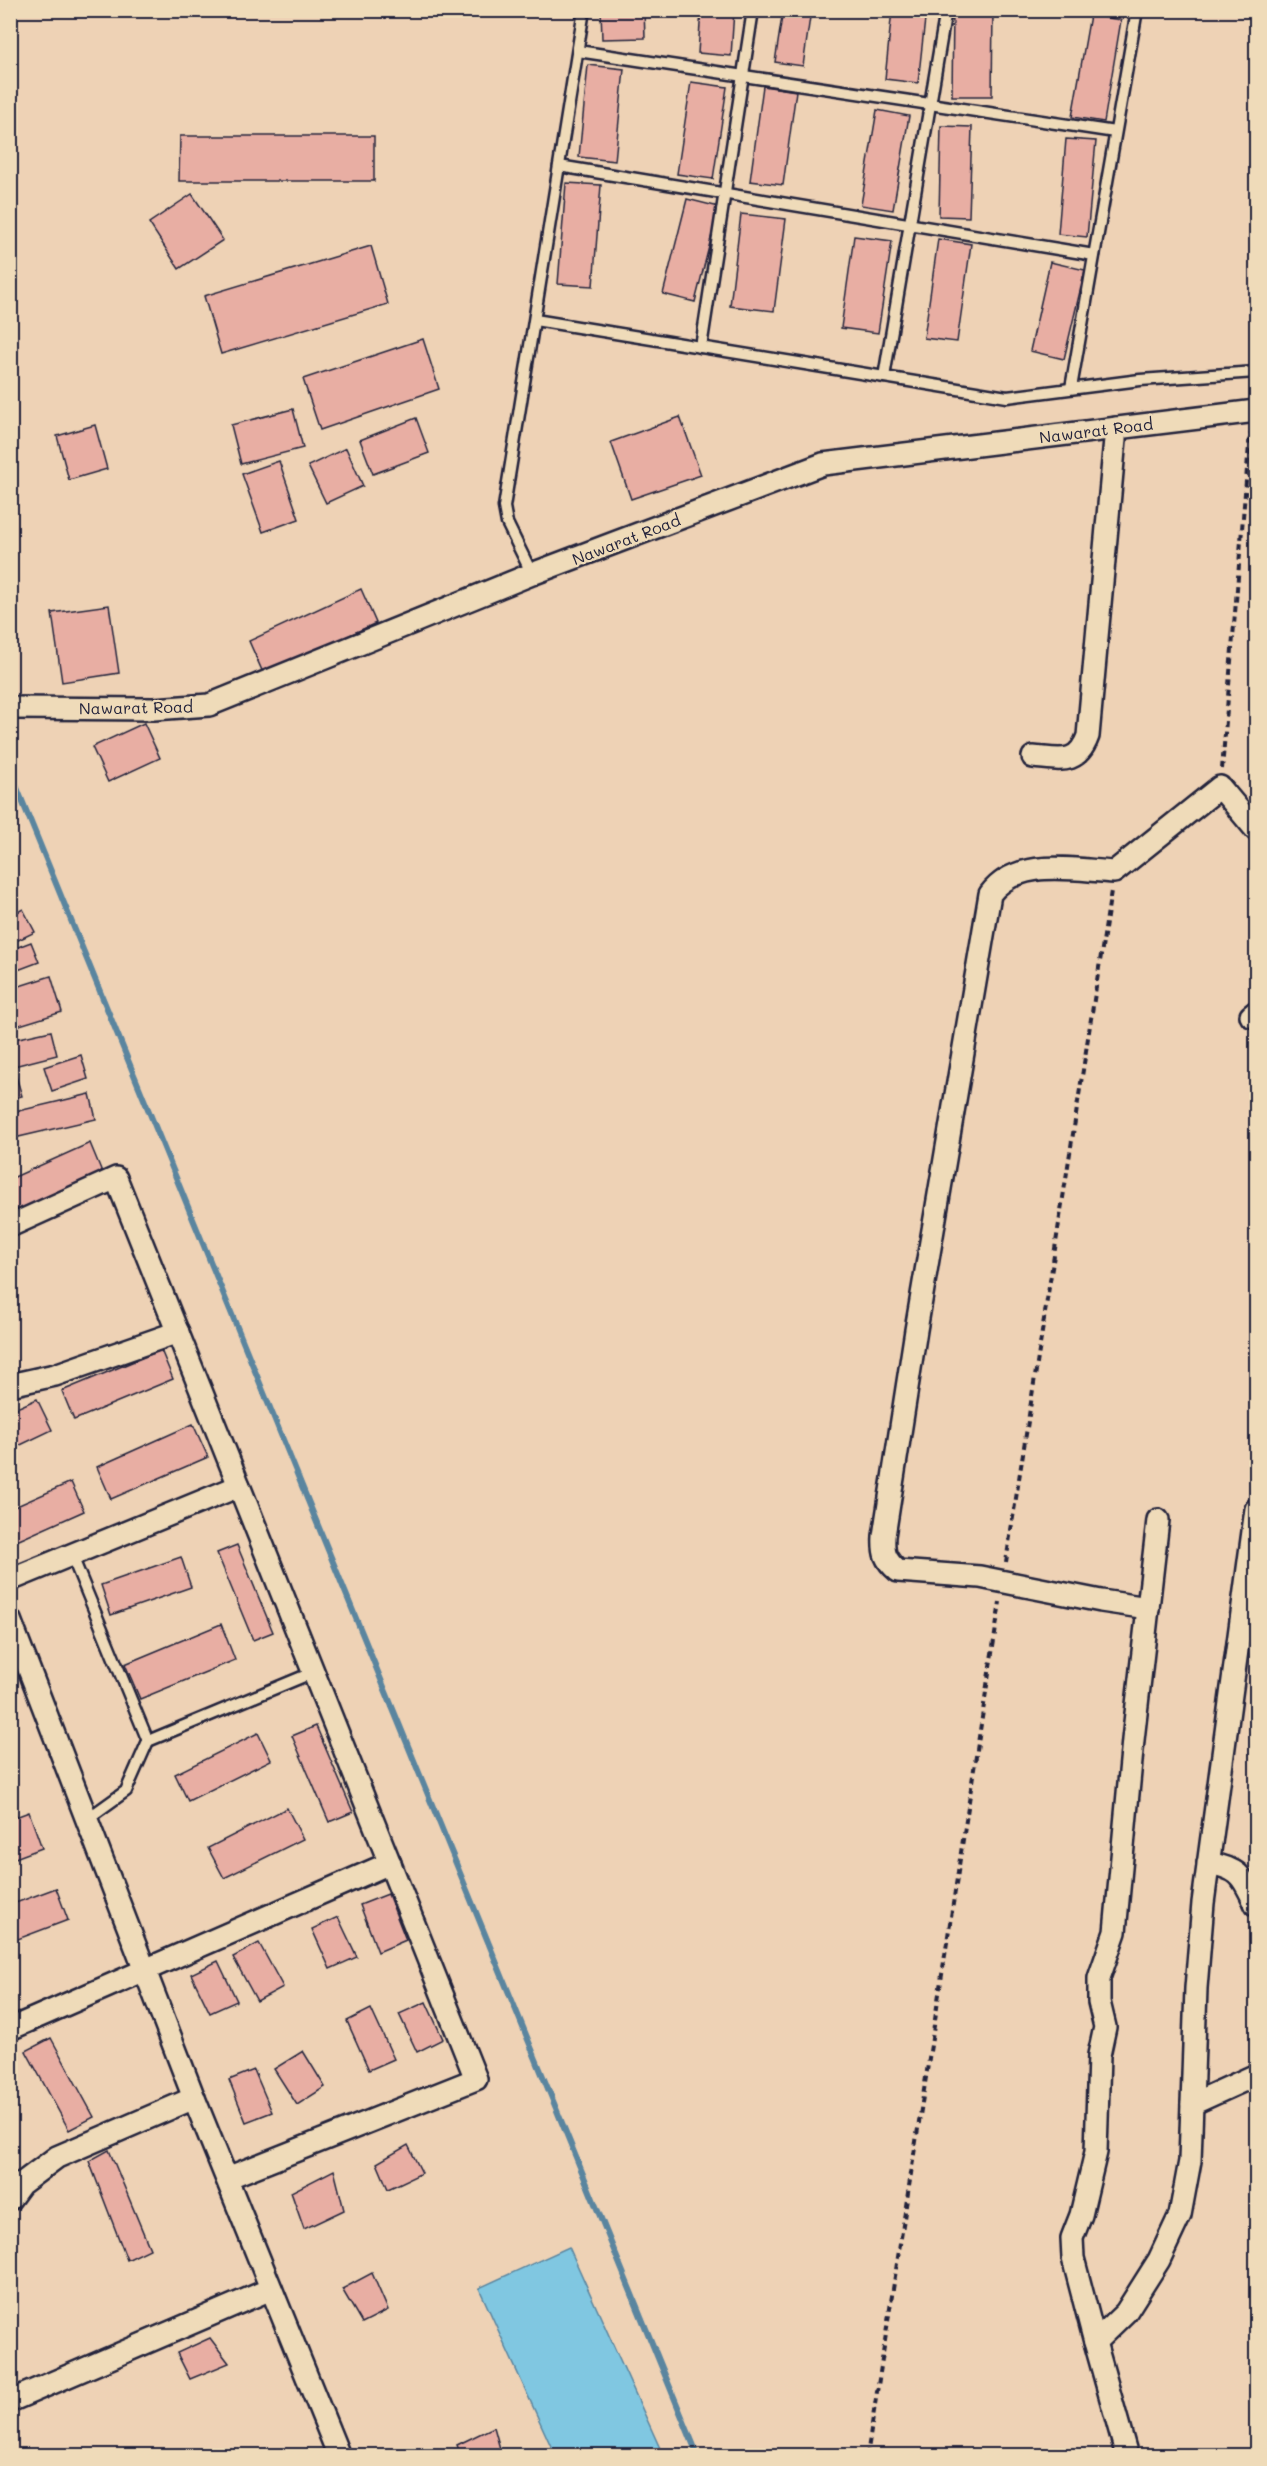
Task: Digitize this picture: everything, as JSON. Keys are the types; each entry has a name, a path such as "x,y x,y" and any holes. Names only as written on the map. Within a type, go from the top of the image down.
{"street":[{"name":"Nawarat Road","path":"10,708 154,709 209,705 532,574 823,464 1254,411"},
{"path":"1033,757 1065,759 1077,756 1088,736 1116,428"},
{"path":"1148,1608 1003,1581 951,1574 898,1572 888,1563 883,1551 884,1536 910,1365 990,894 999,882 1025,870 1046,868 1114,872 1220,787 1257,830"},
{"path":"10,1226 116,1178 476,2079 227,2178"},
{"path":"10,1385 55,1376 178,1332"},
{"path":"10,1580 239,1486"},
{"path":"1095,2342 1126,2312 1159,2260 1180,2215 1190,2161 1196,1988 1208,1863 1254,1551 1257,1509"},
{"path":"1127,2456 1073,2259 1072,2238 1096,2152 1099,2055 1105,2027 1099,2002 1099,1978 1116,1932 1158,1520"},
{"path":"10,1620 194,2098 339,2456"},
{"path":"10,2029 390,1863"},
{"path":"1208,1863 1228,1867 1237,1872 1257,1905"},
{"path":"1192,2104 1257,2075"},
{"path":"10,2199 21,2184 57,2157 194,2098"},
{"path":"10,2400 271,2289"}],"lane":[{"path":"532,574 507,523 504,507 584,10"},
{"path":"701,347 753,10"},
{"path":"884,377 946,10"},
{"path":"1071,388 1137,10"},
{"path":"578,51 1115,132"},
{"path":"560,166 1094,255"},
{"path":"535,320 1007,397 1140,380 1257,372"},
{"path":"72,1556 148,1741"},
{"path":"87,1819 126,1791 148,1741 314,1672"}],"path":[{"path":"1220,787 1254,411"},
{"path":"867,2456 1114,872"}],"water":[{"path":"569,2247 663,2455 555,2455 479,2288"}],"building":[{"path":"601,10 644,10 645,38 602,39"},
{"path":"701,10 734,10 731,56 698,53"},
{"path":"783,10 811,10 803,66 775,62"},
{"path":"892,10 926,10 918,83 885,79"},
{"path":"953,10 993,10 992,96 952,96"},
{"path":"1090,15 1121,20 1104,122 1072,117"},
{"path":"588,65 624,69 615,161 579,157"},
{"path":"691,82 727,87 713,179 677,174"},
{"path":"763,86 796,91 783,185 750,181"},
{"path":"877,110 909,116 893,210 861,205"},
{"path":"941,126 972,127 969,217 939,216"},
{"path":"180,136 374,136 374,181 179,181"},
{"path":"1066,139 1096,141 1087,237 1058,234"},
{"path":"566,183 601,185 593,286 558,284"},
{"path":"192,194 223,240 179,269 149,223"},
{"path":"687,199 719,207 695,302 663,294"},
{"path":"741,214 786,219 774,311 730,306"},
{"path":"854,236 892,241 878,333 841,328"},
{"path":"938,239 971,244 957,342 924,338"},
{"path":"371,246 388,304 221,354 204,296"},
{"path":"1050,262 1085,270 1064,359 1030,351"},
{"path":"423,339 439,389 320,430 303,379"},
{"path":"293,409 303,448 241,464 231,425"},
{"path":"680,417 701,475 631,499 611,442"},
{"path":"416,418 429,453 373,474 360,440"},
{"path":"95,425 107,469 69,480 57,436"},
{"path":"346,448 363,486 326,503 308,466"},
{"path":"279,461 299,519 263,532 242,474"},
{"path":"361,589 376,623 264,675 249,641"},
{"path":"109,605 119,673 62,682 52,613"},
{"path":"144,723 160,758 108,782 92,747"},
{"path":"23,909 35,932 10,944 10,916"},
{"path":"31,942 39,962 10,973 10,950"},
{"path":"51,976 62,1012 10,1028 10,989"},
{"path":"51,1031 57,1055 10,1067 10,1040"},
{"path":"81,1055 88,1079 52,1091 44,1067"},
{"path":"15,1073 22,1096 10,1099 10,1074"},
{"path":"90,1094 96,1119 10,1139 10,1113"},
{"path":"90,1143 102,1172 10,1214 10,1179"},
{"path":"161,1350 173,1379 74,1420 62,1391"},
{"path":"37,1399 52,1430 10,1450 10,1411"},
{"path":"193,1424 208,1457 111,1499 97,1467"},
{"path":"71,1482 84,1511 10,1544 10,1509"},
{"path":"237,1545 273,1632 253,1640 217,1553"},
{"path":"181,1557 191,1587 111,1615 101,1585"},
{"path":"221,1624 235,1660 140,1699 125,1664"},
{"path":"316,1726 353,1812 329,1822 292,1736"},
{"path":"258,1733 271,1760 188,1801 175,1774"},
{"path":"287,1808 303,1839 224,1878 208,1848"},
{"path":"29,1812 42,1848 10,1860 10,1819"},
{"path":"56,1888 68,1920 10,1942 10,1905"},
{"path":"388,1894 406,1940 378,1952 360,1905"},
{"path":"338,1917 357,1957 330,1969 312,1929"},
{"path":"259,1943 283,1987 257,2001 233,1957"},
{"path":"218,1961 237,2001 210,2013 191,1974"},
{"path":"426,2002 443,2039 417,2052 399,2014"},
{"path":"371,2009 394,2059 369,2070 347,2021"},
{"path":"51,2038 94,2117 69,2130 26,2051"},
{"path":"303,2051 325,2087 297,2105 274,2069"},
{"path":"254,2070 272,2112 246,2122 229,2080"},
{"path":"408,2145 422,2173 388,2189 377,2163"},
{"path":"109,2150 150,2249 127,2260 89,2161"},
{"path":"334,2170 344,2210 304,2229 291,2192"},
{"path":"372,2273 388,2310 362,2323 342,2289"},
{"path":"210,2338 229,2363 190,2379 177,2353"},
{"path":"494,2427 502,2456 461,2456 457,2445"}],"waterway":[{"path":"10,771 698,2456"}]}
